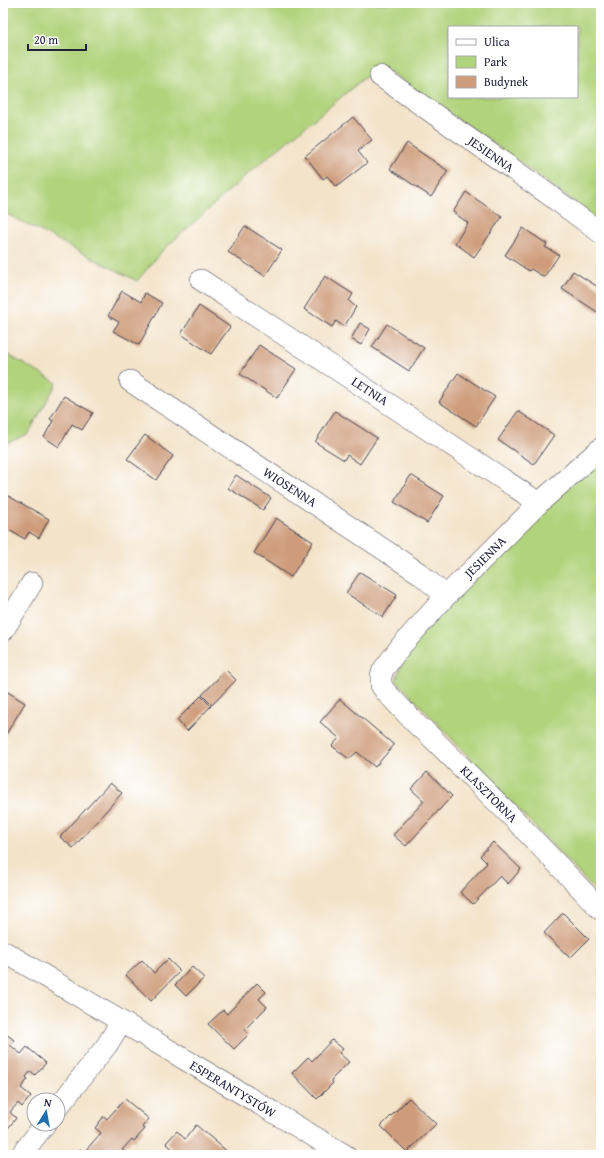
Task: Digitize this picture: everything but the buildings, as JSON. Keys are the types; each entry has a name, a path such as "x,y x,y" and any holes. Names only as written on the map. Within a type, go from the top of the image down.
{"street":[{"name":"JESIENNA","path":"380,76 601,233"},
{"name":"LETNIA","path":"201,280 539,503"},
{"name":"WIOSENNA","path":"130,381 419,573 446,596"},
{"name":"JESIENNA","path":"381,676 383,670 401,646 446,596 539,503 601,448"},
{"path":"3,631 32,583"},
{"name":"KLASZTORNA","path":"381,676 381,685 385,691 420,728 430,735 516,821 601,910"},
{"name":"ESPERANTYSTÓW","path":"3,951 345,1155"},
{"path":"66,1097 106,1045 121,1022"},
{"path":"21,1155 39,1132"}],"green space":[{"path":"3,3 601,3 601,222 503,150 380,65 250,172 162,251 137,281 3,212"},
{"path":"3,352 57,383 28,434 3,445"},
{"path":"601,459 601,897 396,680 407,649 553,500"}]}
